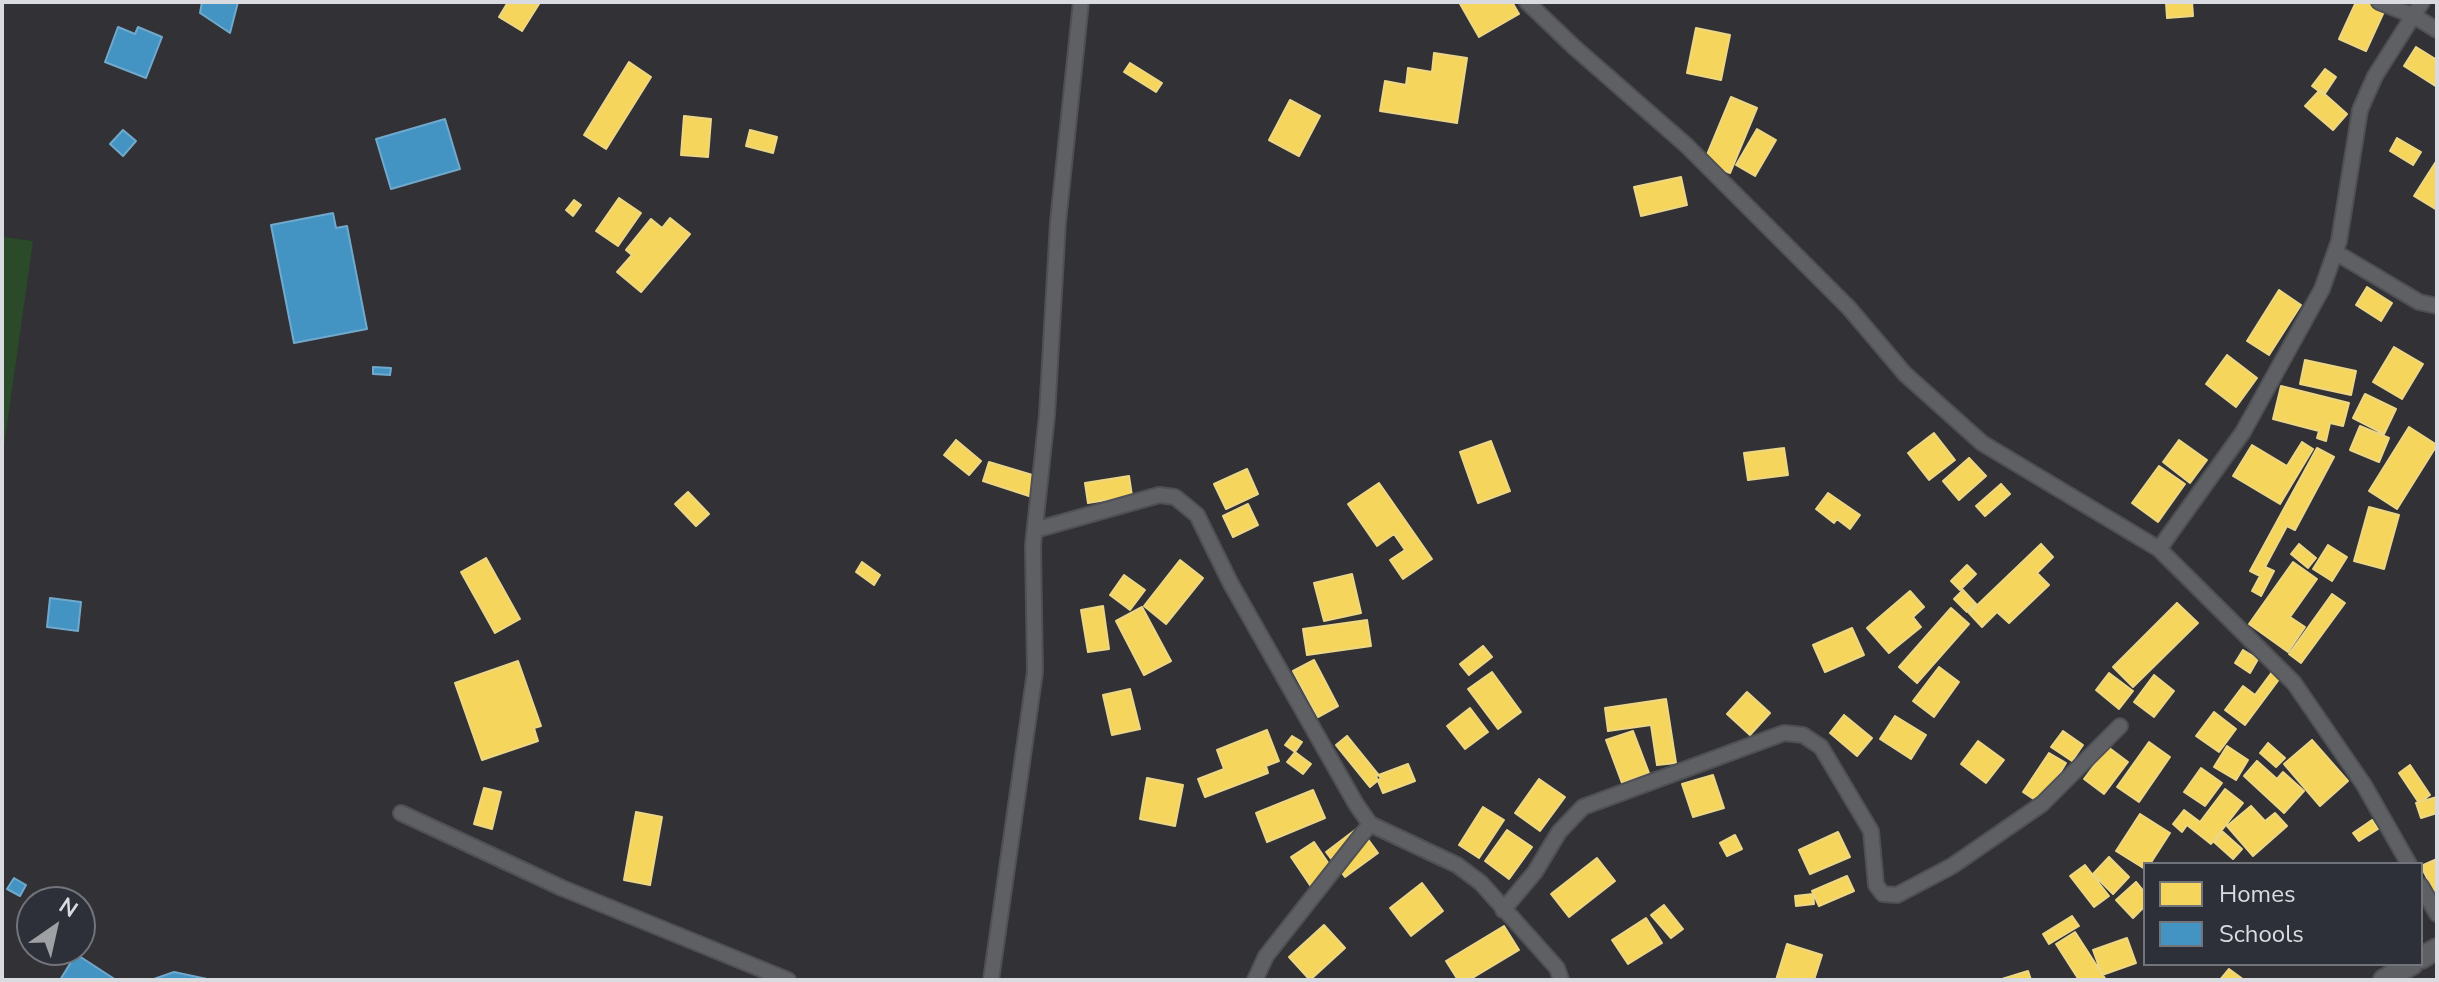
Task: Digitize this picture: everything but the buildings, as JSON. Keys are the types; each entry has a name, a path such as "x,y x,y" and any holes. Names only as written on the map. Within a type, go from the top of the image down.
{"street":[{"path":"991,980 1035,672 1035,530 1047,415 1058,222 1081,2"},
{"path":"1527,2 1686,145 1849,308 1905,374 1982,443 2159,549 2294,683 2364,785 2408,862"},
{"path":"2379,2 2414,16 2437,30"},
{"path":"2159,549 2243,432 2322,289 2335,252 2360,110 2375,76 2422,2"},
{"path":"2335,252 2419,302 2437,306"},
{"path":"1035,530 1159,495 1175,497 1197,515 1231,584 1370,824 1457,865 1481,883 1557,968 1561,980"},
{"path":"1503,910 1535,872 1559,832 1583,807 1784,733 1803,735 1821,747 1871,831 1876,885 1883,894 1897,895 1952,866 2042,804 2120,726"},
{"path":"401,813 562,888 788,980"},
{"path":"1255,980 1266,956 1370,824"},
{"path":"2423,890 2437,914"},
{"path":"2384,980 2408,966"}],"green space":[{"path":"2,237 33,241 2,460"}]}
